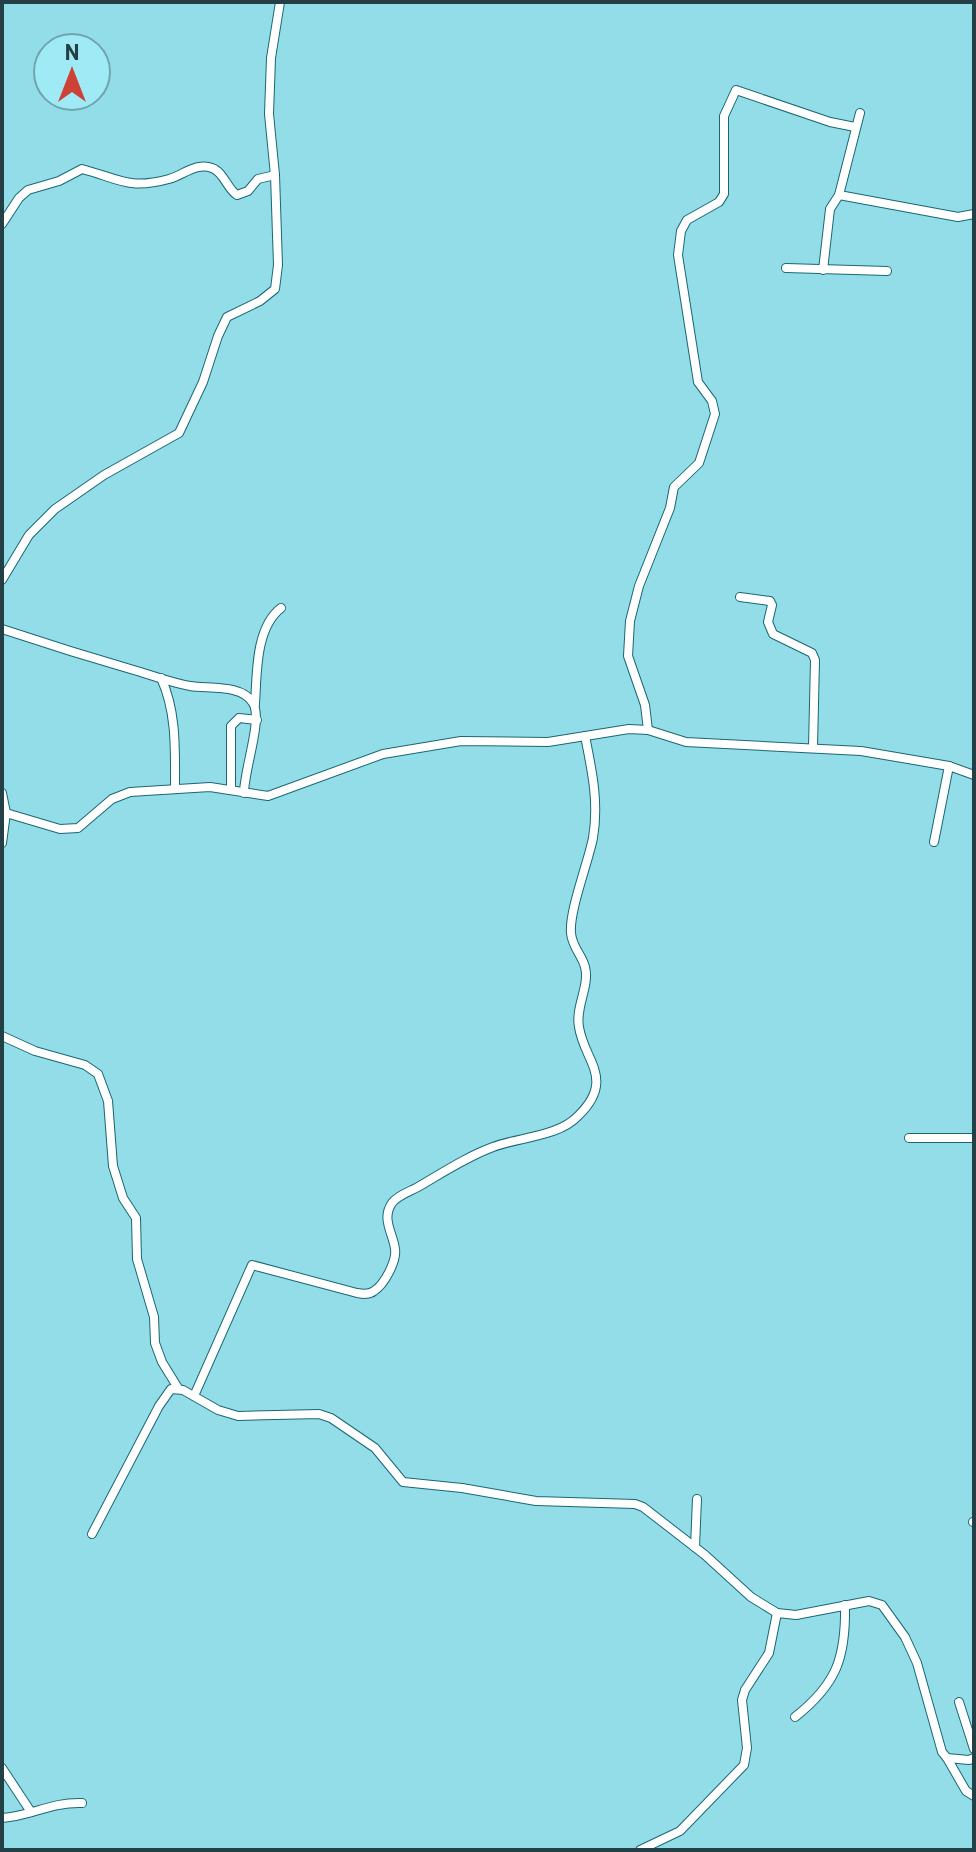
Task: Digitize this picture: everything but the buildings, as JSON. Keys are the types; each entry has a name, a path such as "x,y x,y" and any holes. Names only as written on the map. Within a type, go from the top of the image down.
{"street":[{"path":"2,580 29,535 55,509 104,475 179,433 203,382 227,317 260,301 275,289 275,175 269,114 271,58 280,2"},
{"path":"648,730 645,705 628,656 630,621 639,586 670,508 674,487 699,463 715,414 712,401 698,382 678,255 681,231 687,220 723,197 724,116 736,90 830,122 855,127"},
{"path":"823,270 830,209 839,195 860,113"},
{"path":"2,224 28,190 59,181 82,169 133,184 167,180 192,168 212,168 237,195 248,191 258,179 275,175"},
{"path":"839,195 958,217 974,214"},
{"path":"786,268 887,271"},
{"path":"740,597 770,601 768,622 773,634 812,653 815,660 813,747"},
{"path":"244,793 257,720 255,704 266,628 272,615 281,608"},
{"path":"2,629 188,686 238,691 255,704"},
{"path":"161,678 168,692 174,732 175,789"},
{"path":"231,790 231,726 239,718 257,720"},
{"path":"6,813 60,829 78,828 112,799 130,792 210,787 261,797 383,754 424,746 461,741 548,742 629,729 648,730 686,742 861,751 949,766 974,775"},
{"path":"194,1396 252,1265 357,1293 367,1294 377,1290 396,1253 387,1222 389,1210 398,1197 493,1146 564,1127 578,1116 589,1101 595,1085 596,1069 579,1028 585,967 571,933 593,838 596,807 596,785 585,736"},
{"path":"934,842 949,766"},
{"path":"2,793 6,813 2,843"},
{"path":"2,1036 35,1051 85,1065 98,1074 108,1101 113,1166 123,1198 136,1218 137,1259 154,1317 155,1343 162,1362 178,1388 218,1410 238,1416 319,1414 331,1418 375,1448 403,1482 462,1488 536,1501 635,1504 643,1507 695,1547 751,1597 777,1613 796,1615 869,1601 882,1605 900,1629 917,1663 937,1741 966,1791 974,1796"},
{"path":"909,1138 974,1138"},
{"path":"92,1534 159,1406 171,1389 178,1388"},
{"path":"695,1547 697,1499"},
{"path":"795,1717 817,1700 836,1672 845,1637 845,1605"},
{"path":"640,1850 680,1831 744,1765 747,1748 742,1700 769,1653 777,1613"},
{"path":"959,1702 974,1749"},
{"path":"947,1758 974,1758"},
{"path":"2,1768 31,1812"},
{"path":"2,1818 59,1802 82,1803"}]}
